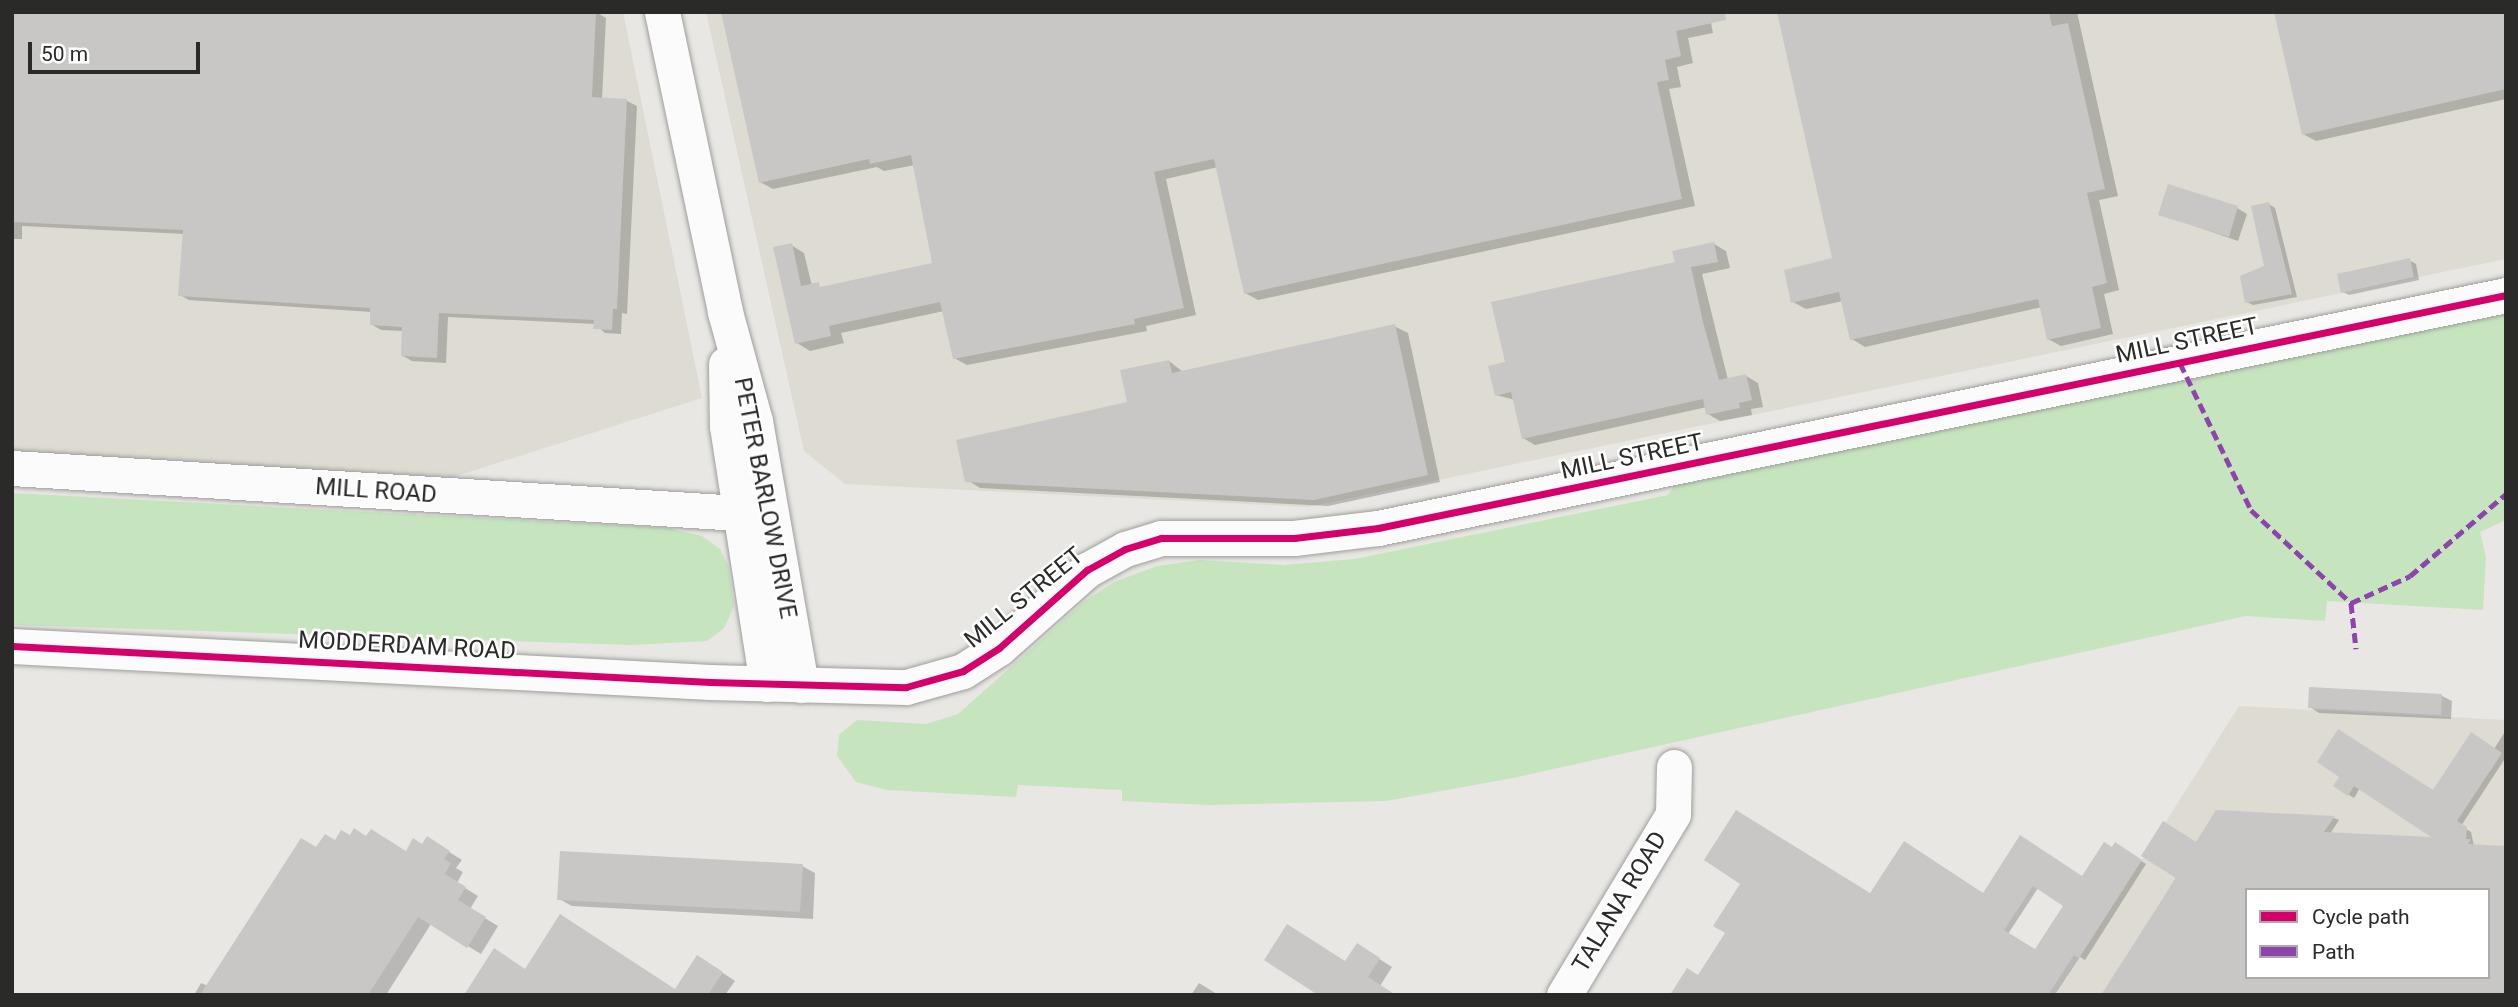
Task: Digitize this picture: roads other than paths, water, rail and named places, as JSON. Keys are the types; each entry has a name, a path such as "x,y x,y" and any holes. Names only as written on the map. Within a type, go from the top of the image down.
{"street":[{"name":"PETER BARLOW DRIVE","path":"662,12 724,312 755,421 784,684"},
{"name":"MILL STREET","path":"784,684 906,687 944,679 999,648 1101,560 1161,538 1294,538 1378,528 2506,295"},
{"name":"PETER BARLOW DRIVE","path":"724,312 727,426 739,513 784,684"},
{"name":"MILL ROAD","path":"12,468 739,513"},
{"name":"MODDERDAM ROAD","path":"12,646 784,684"},
{"name":"TALANA ROAD","path":"1564,995 1673,814 1674,767"}]}
